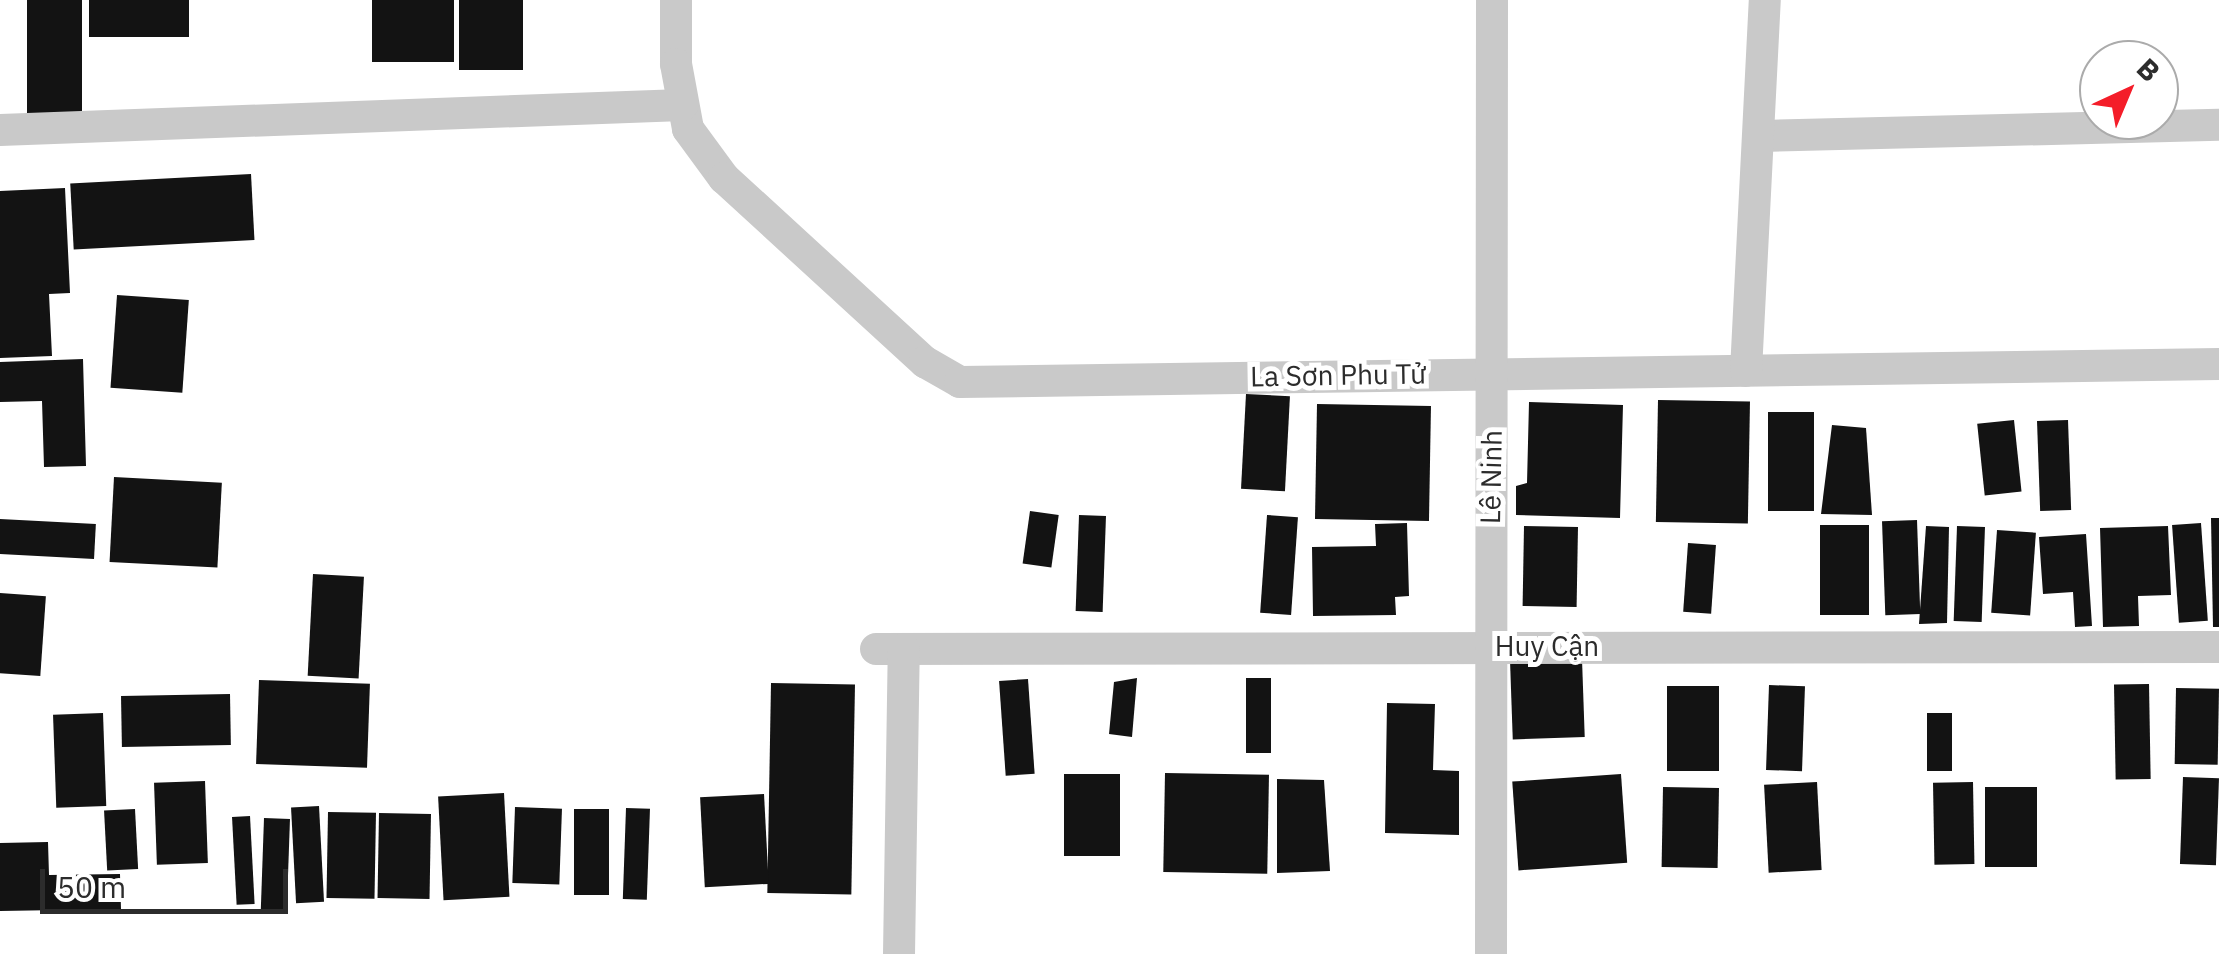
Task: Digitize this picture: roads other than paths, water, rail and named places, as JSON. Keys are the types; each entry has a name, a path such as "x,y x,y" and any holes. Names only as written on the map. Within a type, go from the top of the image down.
{"street":[{"name":"La Sơn Phu Tử","path":"676,0 688,129 724,178 926,362 960,382 2219,364"},
{"name":"Lê Ninh","path":"1491,954 1492,0"},
{"path":"1746,371 1765,0"},
{"path":"0,130 683,105"},
{"path":"1761,136 2219,125"},
{"name":"Huy Cận","path":"899,954 890,649 2219,647"}]}
